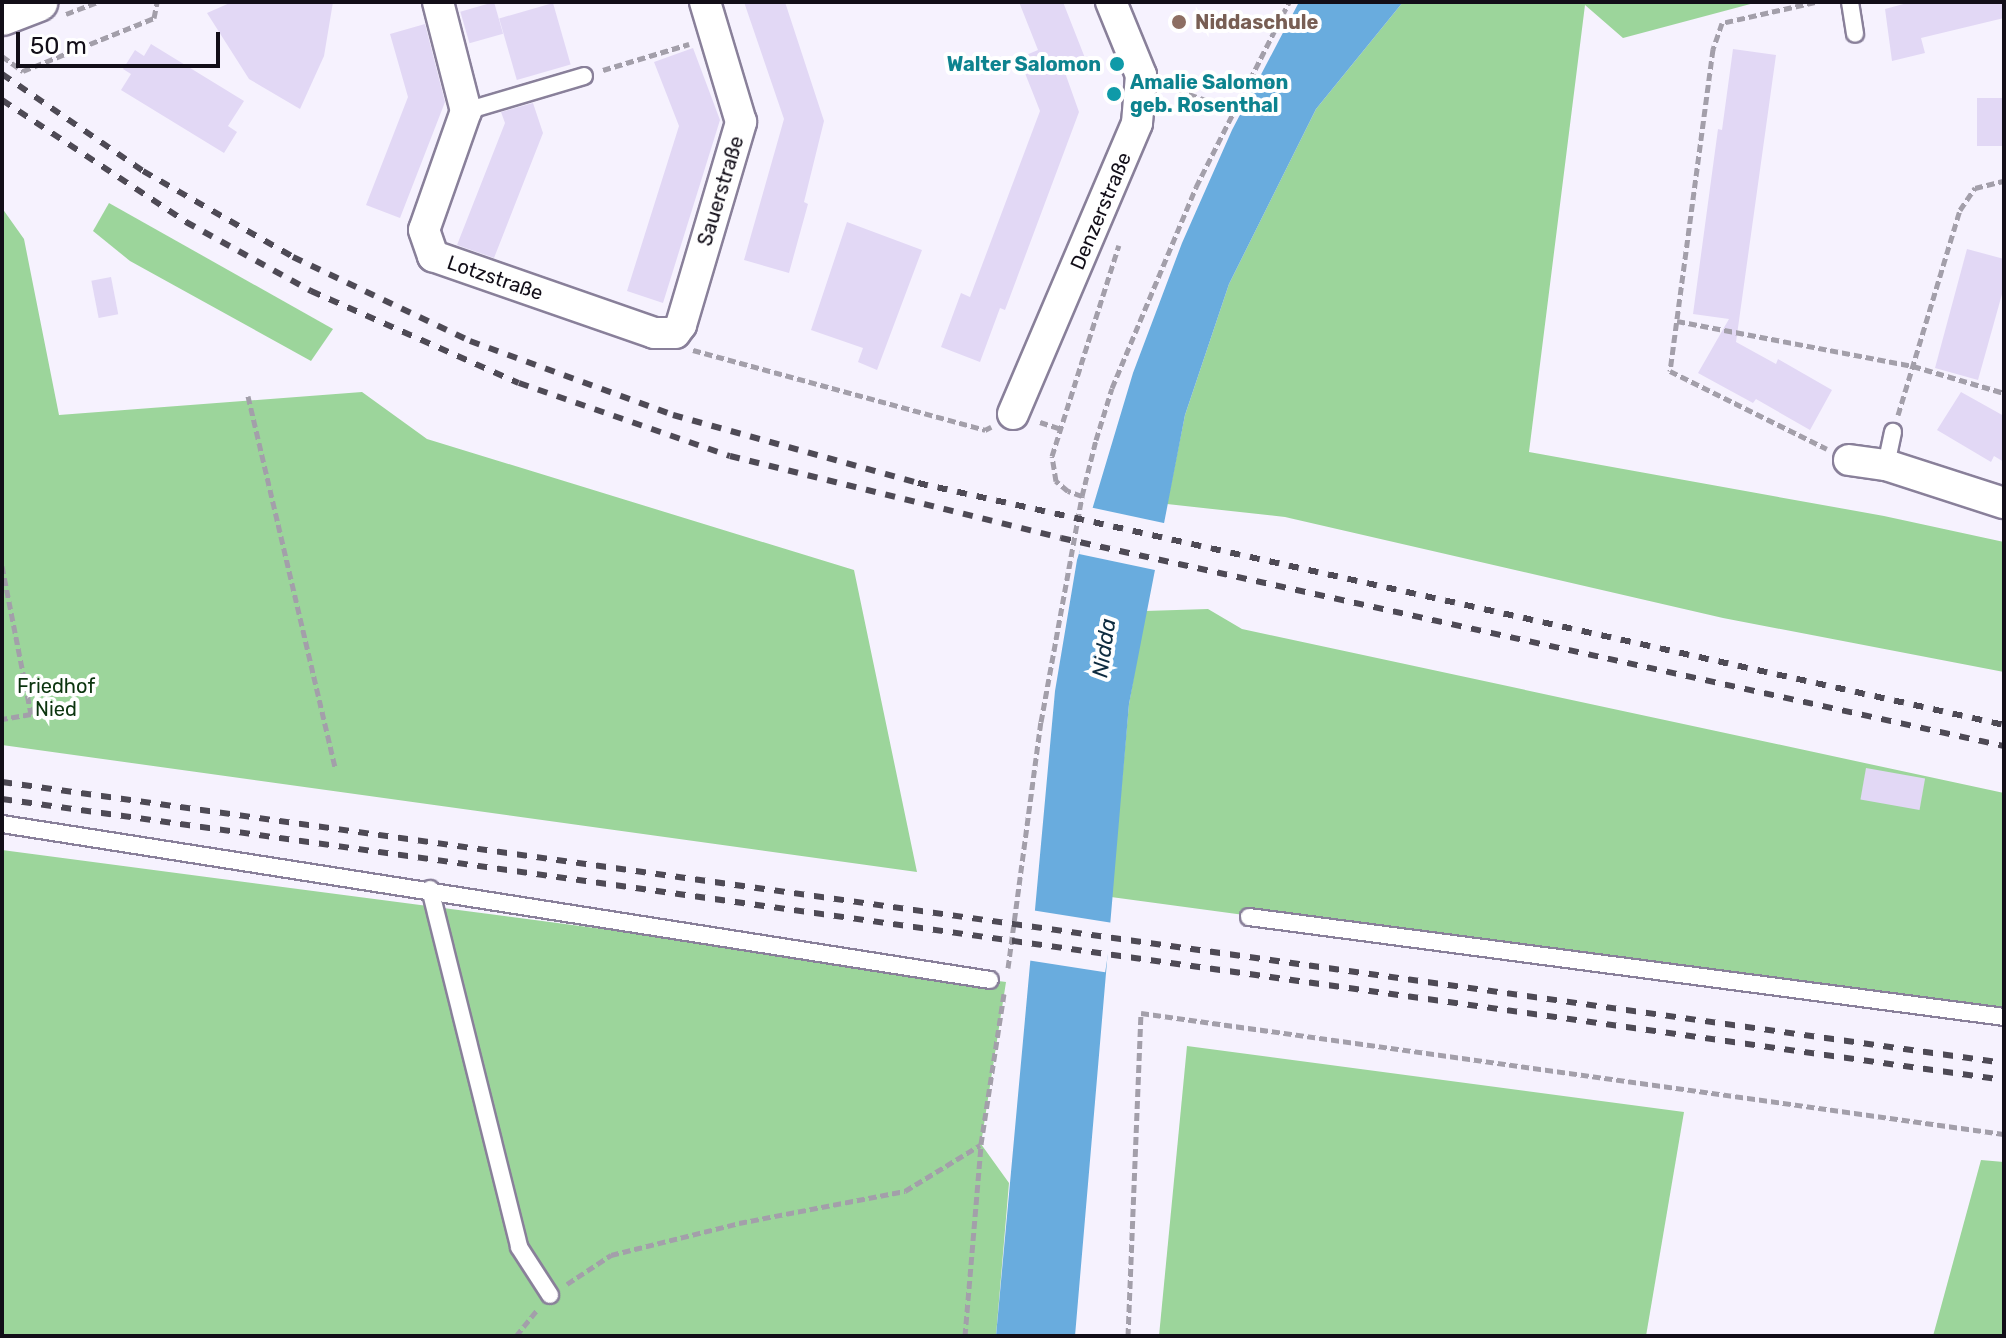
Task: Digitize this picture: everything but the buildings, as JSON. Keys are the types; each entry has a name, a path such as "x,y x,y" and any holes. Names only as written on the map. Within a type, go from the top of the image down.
{"street":[{"path":"2,16 38,2"},
{"path":"438,2 466,111"},
{"name":"Sauerstraße","path":"675,333 681,325 741,122 705,2"},
{"name":"Denzerstraße","path":"1013,414 1132,137 1140,101 1141,75 1111,2"},
{"name":"Lotzstraße","path":"466,111 424,230 433,256 654,333 675,333"},
{"path":"1849,460 1886,465 2004,503"}],"lane":[{"path":"1850,2 1855,34"},
{"path":"466,111 584,76"},
{"path":"1886,465 1893,432"},
{"path":"2,824 430,889 990,980"},
{"path":"430,889 519,1247 550,1295"},
{"path":"1249,917 2004,1017"}],"path":[{"path":"2,56 23,71 154,18 157,2"},
{"path":"965,1336 981,1144 1041,722 1082,496 1112,388 1196,187 1289,2"},
{"path":"1815,2 1722,23 1713,49 1670,371 1849,460"},
{"path":"584,76 717,35"},
{"path":"1141,75 1234,110"},
{"path":"1893,432 1960,210 1975,188 2004,181"},
{"path":"1082,496 1068,491 1056,481 1052,456 1123,232"},
{"path":"1677,321 1913,366 2004,393"},
{"path":"675,333 697,355 985,430 1013,414"},
{"path":"248,396 335,767"},
{"path":"2,566 31,714 2,719"},
{"path":"1128,1336 1141,1013 2004,1134"},
{"path":"516,1336 550,1295 611,1255 739,1223 905,1191 981,1144"}],"green space":[{"path":"1403,2 1758,2 1623,38 1585,5 1529,452 1884,516 2004,542 2004,672 1723,618 1285,517 1167,504 1185,415 1229,284 1316,109"},
{"path":"109,203 333,329 311,361 130,261 93,231"},
{"name":"Friedhof Nied","path":"2,208 24,239 59,415 362,392 427,439 854,570 917,872 2,745"},
{"path":"1208,609 1242,629 2004,793 2004,1017 1111,897 1129,704 1145,611"},
{"path":"2,850 1006,982 981,1144 1009,1183 996,1336 2,1336"},
{"path":"1187,1046 1684,1112 1646,1336 1159,1336"},
{"path":"1981,1160 2004,1162 2004,1336 1933,1336"}],"water":[{"name":"Nidda","path":"1299,2 1403,2 1316,109 1229,284 1185,415 1129,704 1075,1336 996,1336 1055,691 1077,560 1133,373 1182,243 1232,130"}],"pier":[{"path":"1089,507 1167,524 1157,571 1079,554"},
{"path":"1031,910 1113,923 1105,972 1023,959"}],"railway":[{"path":"2,74 143,171 293,257 470,341 673,415 918,483 2004,725"},
{"path":"2,100 186,222 311,291 519,383 730,456 1061,538 2004,746"},
{"path":"2,782 2004,1063"},
{"path":"2,799 2004,1080"}],"place":[{"name":"Niddaschule","path":"1179,22"},
{"name":"Walter Salomon","path":"1117,64"},
{"name":"Amalie Salomon geb. Rosenthal","path":"1114,94"}]}
